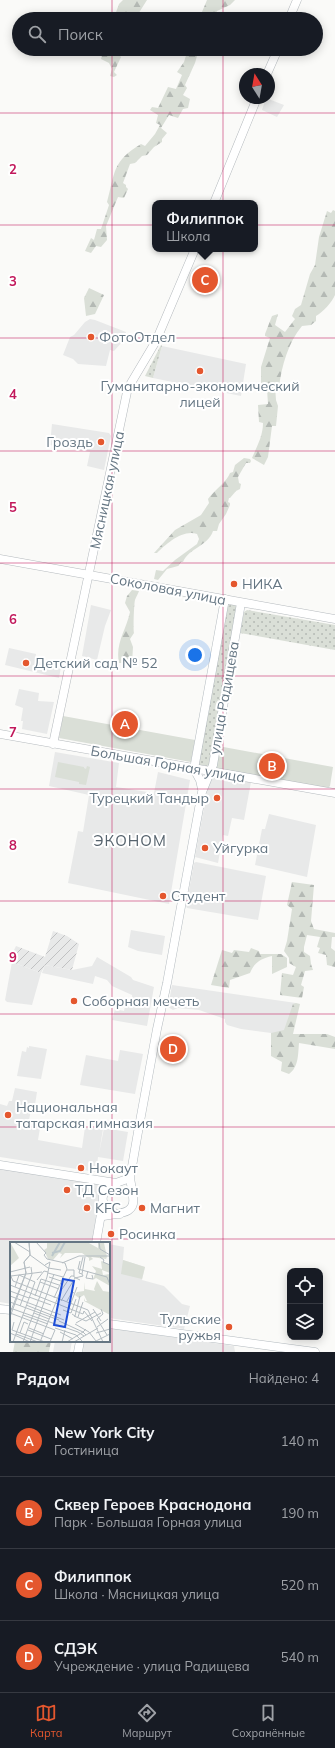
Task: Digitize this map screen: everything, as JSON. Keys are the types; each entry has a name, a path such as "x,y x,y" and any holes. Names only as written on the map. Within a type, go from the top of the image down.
{"main road":[{"path":"292,12 297,0"},
{"path":"270,68 275,56"},
{"path":"215,200 255,104"},
{"name":"Мясницкая улица","path":"53,744 127,392 154,346 194,252"},
{"name":"Соколовая улица","path":"0,559 335,619"},
{"name":"улица Радищева","path":"202,792 200,780 194,769 225,600"},
{"name":"улица Радищева","path":"130,1178 202,792 206,779 211,771 241,603"},
{"name":"Большая Горная улица","path":"0,734 335,793"},
{"path":"0,1165 126,1185 133,1196"},
{"path":"100,1218 108,1214 120,1214 130,1208 133,1196 130,1178 108,1187 105,1190 102,1199 106,1209 110,1212 120,1214"},
{"path":"96,1242 102,1199 102,1189 97,1180"},
{"path":"0,1309 10,1310"},
{"path":"110,1324 315,1352"},
{"path":"78,1352 80,1342"}],"shaded area":[{"path":"275,102 284,105 277,117 262,110 264,104 275,104"},
{"path":"199,273 215,274 212,286 196,285"},
{"path":"90,319 126,332 123,341 114,351 110,350 106,366 78,364 73,359 63,355 70,337"},
{"name":"Гуманитарно-экономический лицей","path":"162,346 246,364 241,396 153,378"},
{"path":"52,424 109,433 111,436 104,470 87,466 90,452 50,445"},
{"path":"91,605 111,610 105,626 97,660 82,656"},
{"name":"Детский сад № 52","path":"9,648 36,654 35,661 61,667 59,678 5,665"},
{"path":"19,689 39,693 38,701 54,702 47,734 22,729 23,721 21,721 23,708 15,705"},
{"path":"55,752 119,763 116,787 154,793 158,772 190,780 169,904 68,883 78,831 83,832 89,795 49,786"},
{"path":"217,775 251,782 244,820 232,818 228,836 223,835 218,863 195,857 209,781"},
{"path":"269,814 316,825 307,877 255,865 262,829 265,829"},
{"path":"196,862 266,876 258,920 187,908 186,906 194,863"},
{"path":"131,930 165,936 162,955 138,951 128,947"},
{"path":"53,931 67,936 79,944 72,970 45,965 41,973 12,962 11,956 16,946 45,957"},
{"path":"97,957 131,977 133,980 154,987 147,1026 112,1020 115,1009 124,1011 126,1000 133,1004 132,995 112,986 107,980 95,976 93,984 42,973 45,965 72,970 92,966"},
{"path":"12,962 41,973 32,1005 7,1002 5,1000"},
{"path":"172,985 296,1003 288,1033 271,1033 241,1029 227,1025 225,1019 199,1010 178,1008 173,1010 168,1007"},
{"path":"29,1046 47,1049 41,1079 17,1076 22,1051 26,1052 27,1047 29,1048"},
{"path":"120,1050 143,1054 135,1094 80,1085 86,1055 118,1061"},
{"path":"15,1088 37,1092 34,1111 31,1110 29,1120 41,1122 38,1140 82,1148 85,1127 103,1129 99,1153 104,1128 128,1132 123,1161 98,1157 96,1172 0,1157 0,1104 7,1106 9,1101 12,1101"},
{"path":"0,1168 96,1183 100,1189 92,1242 10,1242 10,1304 0,1302"},
{"path":"110,1244 124,1247 123,1260 145,1267 142,1280 164,1286 182,1304 190,1306 184,1329 110,1318"},
{"path":"110,1328 234,1346 235,1352 83,1352 84,1342 110,1342"},
{"path":"55,1342 72,1342 70,1352 53,1352"}],"green space":[{"path":"123,0 147,0 139,12 116,12 119,4"},
{"path":"207,0 235,0 230,5 216,12 202,12"},
{"path":"102,56 121,57 114,72 117,75 114,77 110,76 112,69 109,63 101,59"},
{"path":"186,56 197,56 185,85 187,88 183,95 190,99 188,108 183,109 178,118 169,115 161,128 167,133 162,139 162,142 154,147 147,155 142,156 135,163 130,164 123,183 128,189 124,198 118,197 106,226 107,240 101,247 96,246 91,253 85,251 91,238 94,240 97,229 101,229 109,205 107,202 116,168 125,156 141,144 145,146 155,134 160,125 156,123 158,115 150,110 152,107 158,108 168,87 176,89 182,75 177,72 184,62"},
{"path":"333,210 335,211 335,295 327,307 316,316 316,321 311,325 302,326 289,347 279,387 275,386 278,406 276,426 272,426 268,457 264,465 252,458 263,428 263,423 259,422 258,405 268,404 267,389 261,386 261,367 270,338 265,336 265,334 272,316 278,314 275,325 285,332 295,319 292,316 295,309 301,305 310,274 315,265 319,237 327,211 331,213"},
{"path":"89,288 104,295 95,314 86,316 84,298"},
{"path":"161,345 162,346 153,378 145,376"},
{"path":"244,458 250,459 251,461 250,463 246,463 238,477 239,483 241,484 240,489 229,498 228,502 230,505 219,524 217,531 213,531 211,536 203,544 190,553 178,566 167,569 158,580 154,579 156,570 163,571 197,544 199,539 197,534 192,533 181,535 157,553 154,553 175,530 201,515 209,503 208,499 227,479 230,473 233,472 235,465"},
{"path":"132,590 139,591 135,599 134,633 130,639 133,647 132,663 119,663 118,649 130,612 125,603 127,596"},
{"path":"233,604 237,607 209,766 199,765 227,606"},
{"path":"247,610 335,625 335,650 240,633 244,612"},
{"path":"63,716 195,740 191,762 59,738"},
{"path":"218,746 333,767 330,786 328,788 215,768"},
{"path":"58,762 84,767 86,769 87,766 90,767 86,785 55,777"},
{"path":"292,882 314,885 311,921 314,929 335,933 335,937 332,937 331,948 335,951 335,967 327,965 326,955 318,953 320,948 317,947 320,937 307,935 304,952 310,956 313,970 305,971 301,985 304,987 302,998 280,995 282,973 293,975 296,967 289,963 289,958 284,951 292,909 287,905"},
{"path":"251,948 259,951 260,954 281,954 287,958 287,967 272,974 272,956 264,958 258,962 250,973 230,980 229,988 211,985 222,950 232,953 234,950 249,952"},
{"path":"293,1004 300,1004 293,1034 327,1034 335,1037 335,1049 299,1043 295,1068 289,1074 281,1071 282,1062 271,1056 271,1033 284,1030"},
{"path":"123,1260 145,1267 142,1279 121,1274"},
{"path":"15,1342 51,1342 49,1352 13,1352"}],"place":[{"name":"Филиппок","path":"205,280"},
{"name":"ФотоОтдел","path":"91,337"},
{"name":"Гуманитарно-экономический лицей","path":"200,371"},
{"name":"Гроздь","path":"101,442"},
{"name":"НИКА","path":"234,584"},
{"name":"Детский сад № 52","path":"26,663"},
{"name":"New York City","path":"125,724"},
{"name":"Сквер Героев Краснодона","path":"272,766"},
{"name":"Турецкий Тандыр","path":"217,798"},
{"name":"Уйгурка","path":"205,848"},
{"name":"Студент","path":"163,896"},
{"name":"Соборная мечеть","path":"74,1001"},
{"name":"СДЭК","path":"173,1049"},
{"name":"Национальная татарская гимназия","path":"8,1115"},
{"name":"Нокаут","path":"81,1168"},
{"name":"ТД Сезон","path":"67,1190"},
{"name":"KFC","path":"87,1208"},
{"name":"Магнит","path":"142,1208"},
{"name":"Росинка","path":"111,1234"},
{"name":"Тульские ружья","path":"229,1327"}],"district":[{"name":"ЭКОНОМ","path":"130,841"}]}
